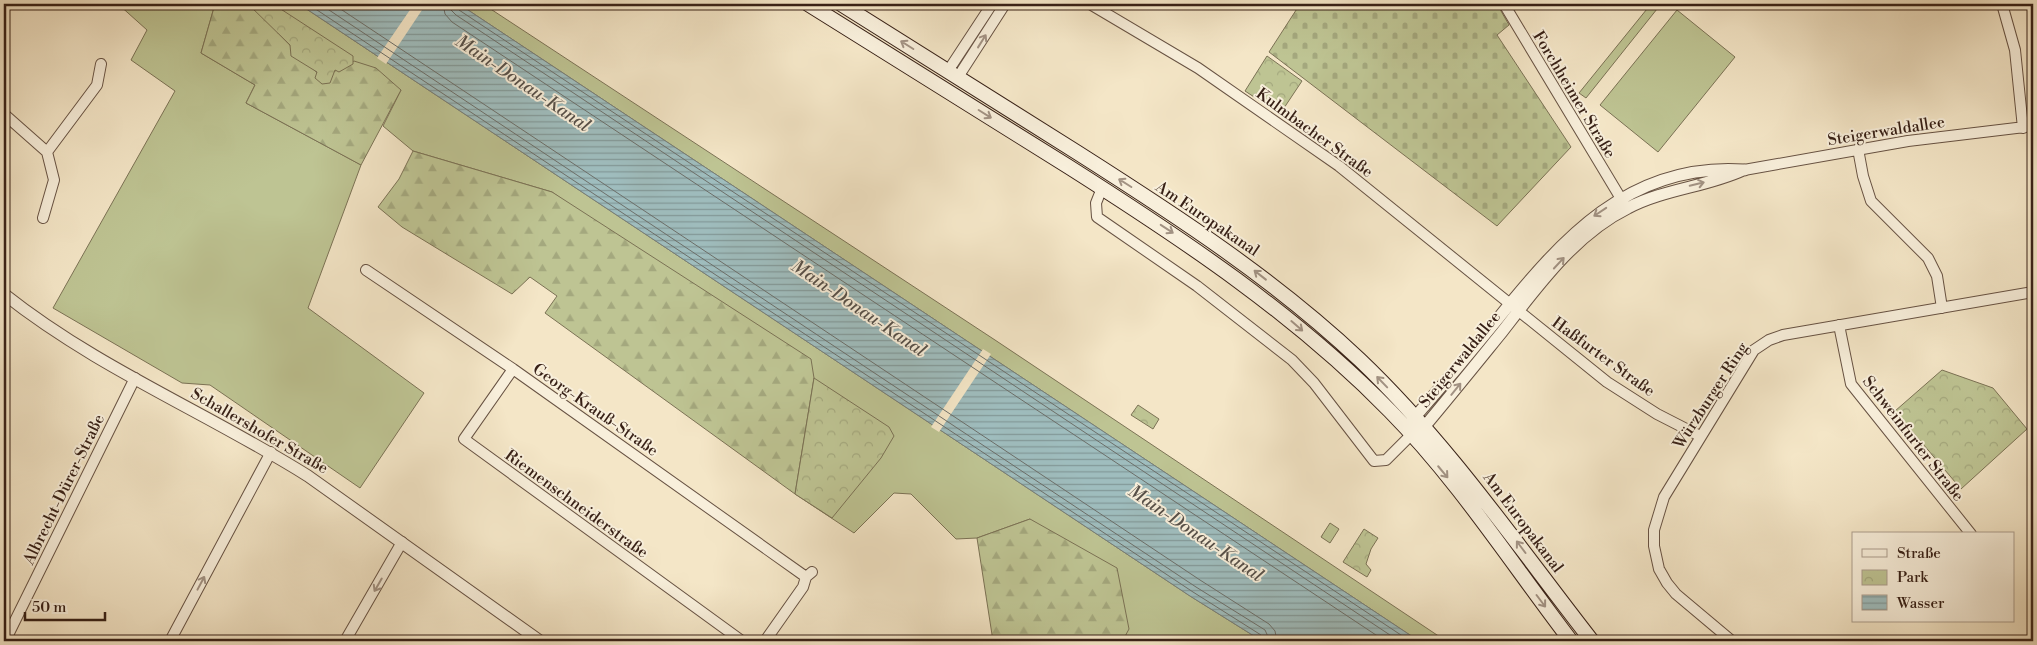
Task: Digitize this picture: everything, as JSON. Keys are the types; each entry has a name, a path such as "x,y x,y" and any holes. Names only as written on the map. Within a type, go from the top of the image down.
{"main road":[{"name":"Am Europakanal","path":"808,4 1192,246 1265,300 1349,372 1411,434 1456,488 1571,641"},
{"name":"Am Europakanal","path":"841,4 1184,220 1249,266 1337,339 1420,422 1489,504 1592,641"},
{"path":"944,88 953,74"},
{"path":"1411,434 1420,422"}],"street":[{"path":"953,74 992,4"},
{"path":"953,74 1005,4"},
{"name":"Kulmbacher Straße","path":"1090,4 1198,68 1339,166 1514,307"},
{"name":"Forchheimer Straße","path":"1504,4 1624,203"},
{"path":"2002,4 2015,50 2028,127"},
{"path":"47,152 97,85 101,64"},
{"path":"4,114 47,152 54,180 43,218"},
{"name":"Steigerwaldallee","path":"1420,422 1565,241 1588,220 1624,203 1648,184 1676,176 1726,168 1744,170 1858,149 2028,127"},
{"path":"1858,149 1863,176 1871,201 1928,258 1937,276 1942,308"},
{"path":"1102,188 1096,203 1097,217 1197,286 1292,360 1314,383 1374,461 1386,460 1411,434"},
{"name":"Georg-Krauß-Straße","path":"366,270 513,369 809,575 803,587 766,641"},
{"name":"Würzburger Ring","path":"1732,641 1676,594 1659,569 1654,546 1654,530 1664,497 1754,350 1769,340 1783,335 2033,292"},
{"name":"Schallershofer Straße","path":"4,294 65,339 271,452 402,542 539,641"},
{"name":"Haßfurter Straße","path":"1514,307 1607,382 1657,414 1700,436"},
{"name":"Schweinfurter Straße","path":"1839,325 1851,384 1969,532"},
{"name":"Riemenschneiderstraße","path":"513,369 464,439 742,641"},
{"name":"Albrecht-Dürer-Straße","path":"5,641 134,378"},
{"path":"170,641 271,452"},
{"path":"345,641 402,542"}],"green space":[{"path":"118,4 215,4 201,53 255,85 246,103 361,165 308,308 424,393 360,488 210,385 182,383 53,308 175,91 131,60 147,30"},
{"path":"215,4 277,4 279,5 279,34 322,78 354,61 376,68 401,90 361,165 246,103 255,85 201,53"},
{"path":"248,4 273,4 353,56 353,64 339,72 335,70 330,83 322,84 315,78 317,72 291,56 290,45"},
{"path":"277,4 299,4 1190,596 1262,641 1217,641 1213,639 1212,641 1124,641 1030,519 977,538 956,539 911,494 894,493 854,533 795,494 814,378 552,192 413,151 383,126 401,90 323,78 279,34"},
{"path":"459,4 483,4 995,340 1446,641 1419,641"},
{"path":"1300,4 1497,4 1509,25 1497,35 1571,147 1497,226 1269,52"},
{"path":"1651,4 1661,4 1586,98 1579,93"},
{"path":"1677,10 1735,57 1658,152 1600,105"},
{"path":"1267,56 1302,81 1280,114 1245,91"},
{"path":"413,151 552,192 811,359 814,378 795,494 545,313 557,296 530,277 512,294 402,227 378,207 399,179"},
{"path":"1942,370 1993,388 2027,429 1961,489 1895,411"},
{"path":"814,378 889,427 894,436 881,458 832,518 795,494"},
{"path":"1138,405 1159,419 1153,429 1131,415"},
{"path":"1030,519 1117,568 1129,629 1124,641 993,641 977,538"},
{"path":"1330,523 1339,529 1330,543 1321,537"},
{"path":"1364,529 1378,538 1371,549 1366,564 1371,570 1367,577 1343,562"}],"water":[{"name":"Main-Donau-Kanal","path":"299,4 459,4 1419,641 1262,641 1190,596"}],"pier":[{"path":"414,4 426,4 386,64 377,58"},
{"path":"983,349 991,354 939,432 931,427"}]}
